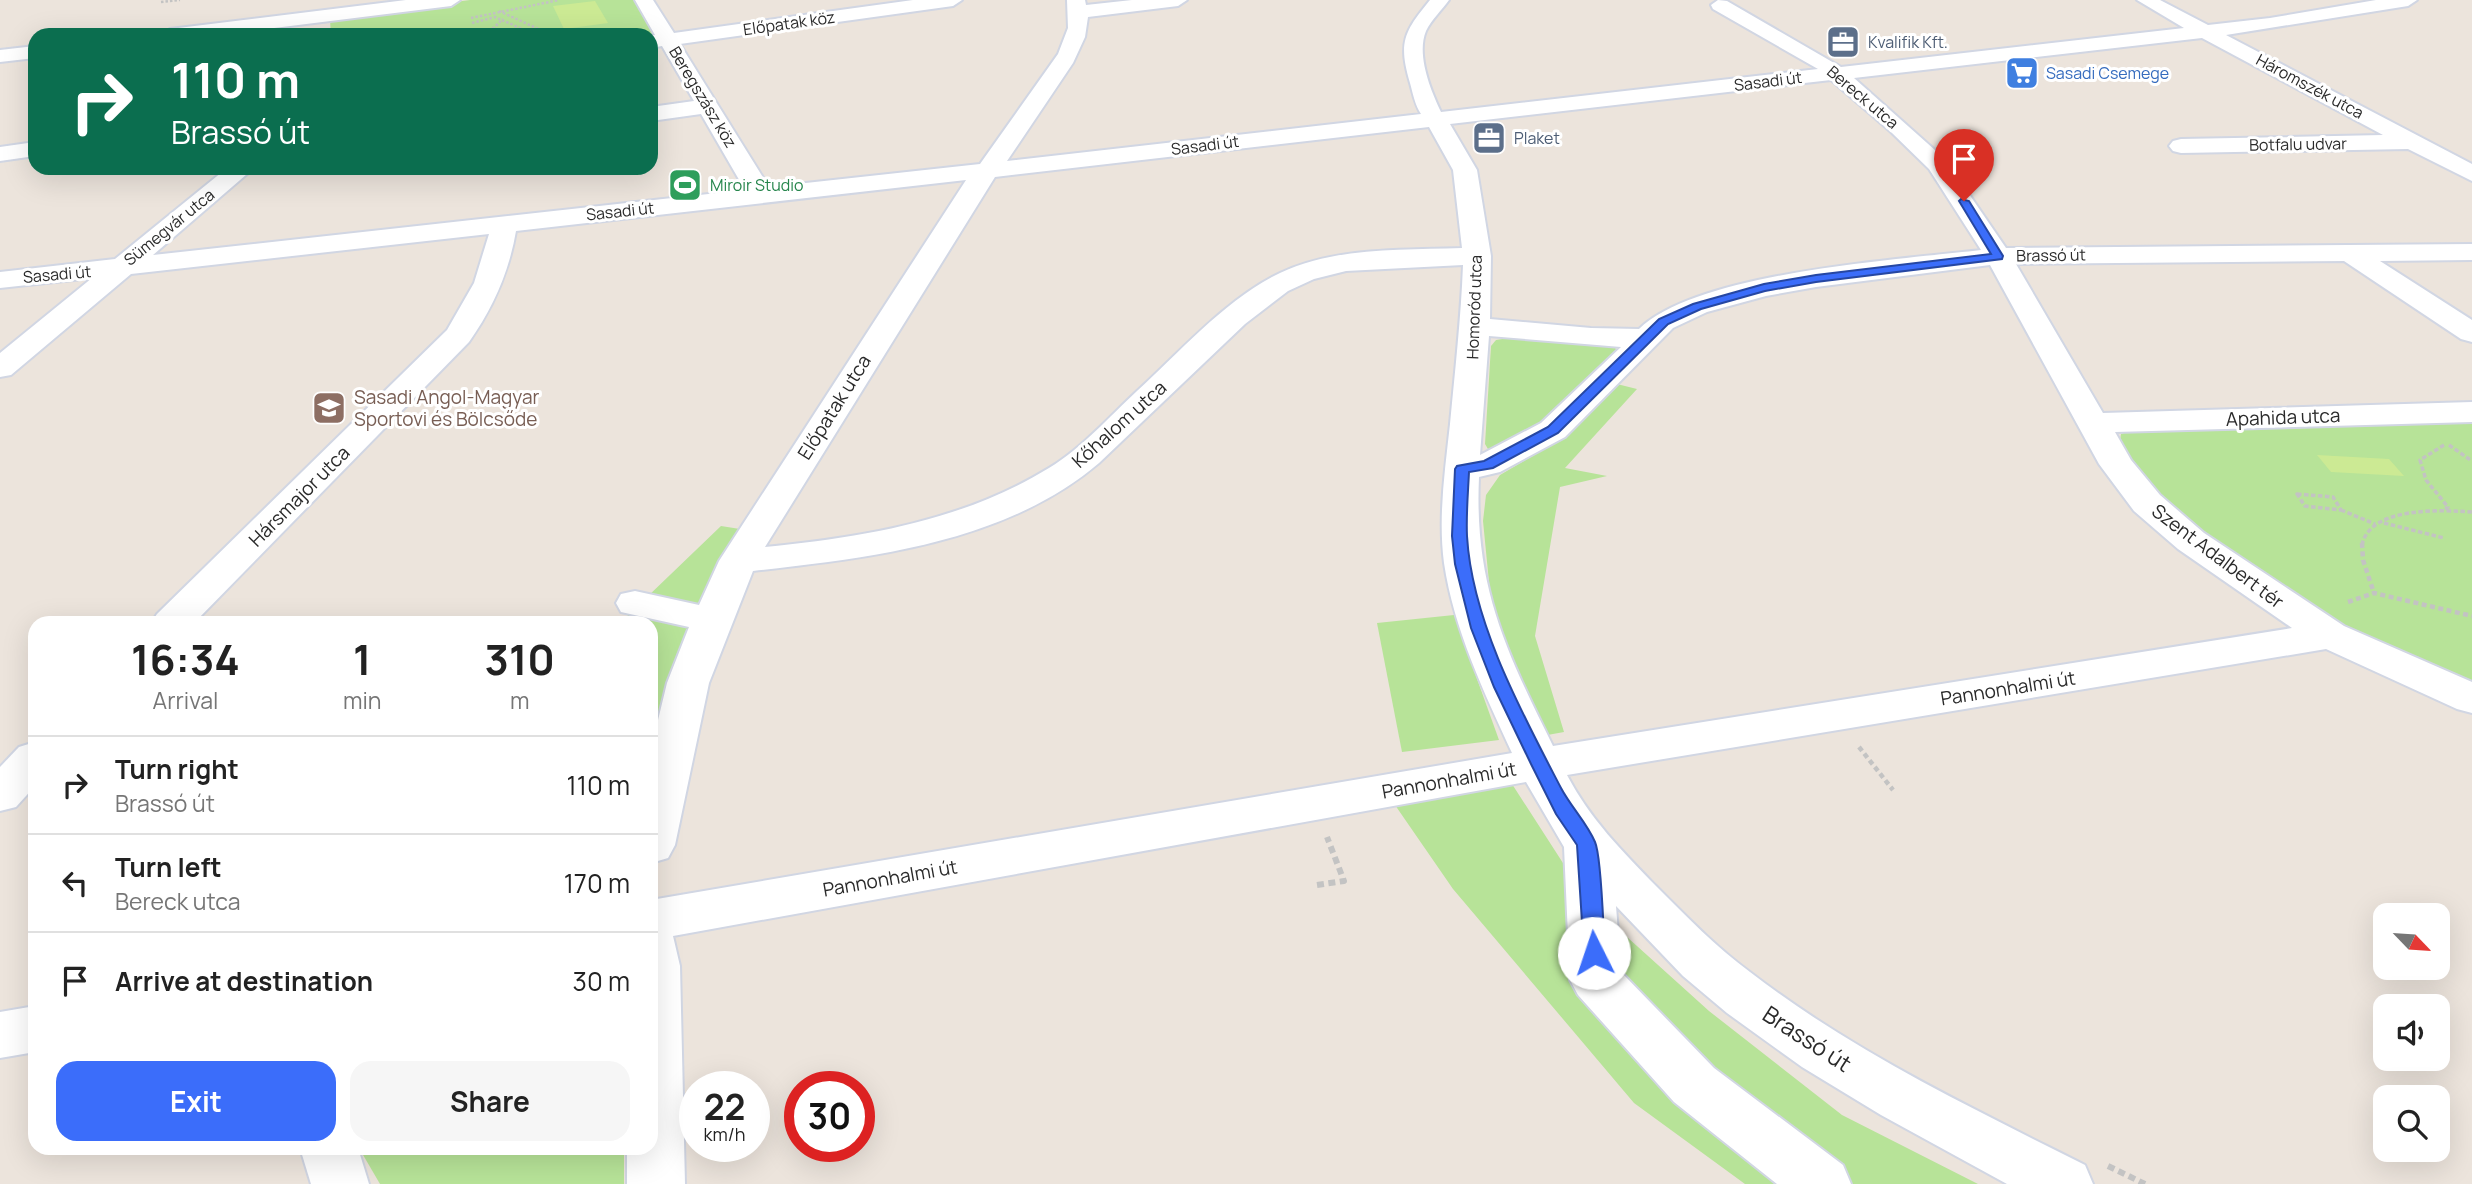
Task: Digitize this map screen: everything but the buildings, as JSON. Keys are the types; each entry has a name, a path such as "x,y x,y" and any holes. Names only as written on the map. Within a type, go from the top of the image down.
{"street":[{"path":"226,28 451,0"},
{"name":"Beregszász köz","path":"644,0 649,28"},
{"name":"Előpatak köz","path":"658,37 953,0"},
{"path":"1077,6 1178,0"},
{"name":"Homoród utca","path":"1440,0 1418,29 1413,42 1413,59 1434,120 1455,149 1465,170 1477,256 1475,327 1462,469"},
{"name":"Háromszék utca","path":"2146,0 2472,174"},
{"name":"Sasadi út","path":"0,279 120,268 1434,120 2305,19 2408,0"},
{"name":"Bereck utca","path":"1748,1 1720,5 1836,73 1899,127 1937,164 1998,256"},
{"name":"Előpatak utca","path":"658,814 688,683 738,561 977,182 988,170 1071,48 1077,6"},
{"name":"Beregszász köz","path":"658,46 709,106 761,195"},
{"path":"0,56 28,53"},
{"path":"658,113 709,106"},
{"name":"Botfalu udvar","path":"2181,146 2472,147"},
{"path":"0,154 28,150"},
{"name":"Sümegvár utca","path":"0,368 233,175"},
{"name":"Hársmajor utca","path":"178,616 458,336 478,309 498,254 504,224"},
{"path":"2348,252 2472,333"},
{"name":"Brassó út","path":"2080,1172 1902,1097 1744,998 1668,930 1587,844 1563,809 1540,764 1503,687 1479,628 1463,564 1460,536 1462,469 1488,465 1553,430 1604,383 1663,321 1697,306 1764,288 1998,256 2472,252"},
{"name":"Kőhalom utca","path":"738,561 838,552 950,526 995,511 1063,474 1094,449 1243,310 1273,287 1305,273 1340,265 1477,256"},
{"name":"Szent Adalbert tér","path":"1998,256 2116,464 2147,503 2224,565 2330,635 2472,699"},
{"path":"1475,327 1591,337 1645,338"},
{"name":"Apahida utca","path":"2094,423 2472,412"},
{"path":"635,603 712,620"},
{"name":"Pannonhalmi út","path":"658,919 1540,764 2330,635"},
{"path":"0,795 28,765"},
{"path":"1587,844 1596,980 1694,1085 1822,1184"},
{"path":"0,1035 28,1030"},
{"path":"331,1155 340,1184"},
{"path":"656,1155 656,1184"}],"path":[{"path":"161,2 180,0"},
{"path":"498,11 536,28"},
{"path":"471,23 495,17 522,28"},
{"path":"494,28 504,19"},
{"path":"2444,509 2448,507 2424,478 2420,460 2448,444"},
{"path":"2341,510 2333,497 2297,494 2305,506 2341,510 2376,525"},
{"path":"2472,512 2444,509 2399,514 2370,527 2363,539 2361,555 2374,593 2472,616"},
{"path":"2382,522 2444,538"},
{"path":"1835,716 1893,790"},
{"path":"1315,803 1343,881 1317,886"},
{"path":"2080,1172 2145,1184"}],"green space":[{"path":"470,0 635,0 649,28 331,28 330,20 335,17"},
{"path":"595,1 608,23 564,28 553,6"},
{"path":"1509,338 1610,345 1618,350 1598,374 1513,445 1499,450 1488,449 1485,444 1491,346 1496,340"},
{"path":"1617,384 1637,389 1565,468 1607,476 1560,487 1535,636 1564,732 1542,736 1493,623 1483,521 1486,495 1500,475 1541,451 1583,417"},
{"path":"2472,422 2472,689 2370,642 2222,548 2165,501 2140,473 2120,441 2121,434 2132,430"},
{"path":"2317,455 2389,459 2404,476 2331,472"},
{"path":"721,526 740,529 685,642 658,722 658,616 627,616"},
{"path":"1454,615 1499,740 1402,752 1377,623"},
{"path":"1512,784 1581,891 1709,1011 1842,1115 1978,1184 1745,1184 1634,1103 1453,889 1395,805"},
{"path":"363,1155 624,1155 624,1184 380,1184"}],"place":[{"name":"Kvalifik Kft.","path":"1843,42"},
{"name":"Sasadi Csemege","path":"2022,73"},
{"name":"Plaket","path":"1489,138"},
{"name":"Miroir Studio","path":"685,185"},
{"name":"Sasadi Angol-Magyar Sportovi és Bölcsőde","path":"329,408"}],"route":[{"path":"1594,953 1587,844 1563,809 1540,764 1503,687 1479,628 1463,564 1460,536 1462,469 1488,465 1553,430 1604,383 1663,321 1697,306 1764,288 1816,279 1998,256 1964,201"}]}
